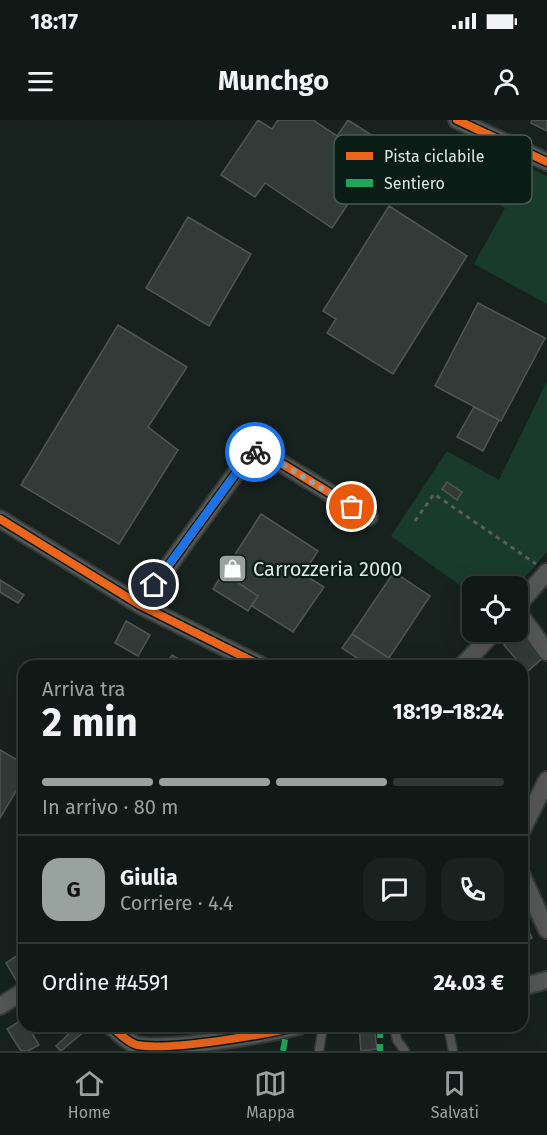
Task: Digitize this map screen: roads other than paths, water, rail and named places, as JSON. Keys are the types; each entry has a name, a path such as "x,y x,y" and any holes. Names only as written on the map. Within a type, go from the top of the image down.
{"street":[{"path":"457,120 489,135"},
{"path":"532,155 547,162"},
{"path":"140,605 252,451 284,465 369,517"},
{"path":"0,519 140,605 250,660"},
{"path":"528,594 547,572"},
{"path":"528,626 547,652"},
{"path":"468,660 485,642"},
{"path":"528,818 547,780"},
{"path":"528,889 547,930"},
{"path":"528,985 547,980"},
{"path":"0,1006 18,995"},
{"path":"118,1032 143,1049 209,1044 269,1032"}],"lane":[{"path":"319,1051 322,1032"},
{"path":"395,1032 397,1040 405,1051"},
{"path":"449,1032 453,1051"}],"place":[{"name":"Carrozzeria 2000","path":"232,569"}]}
